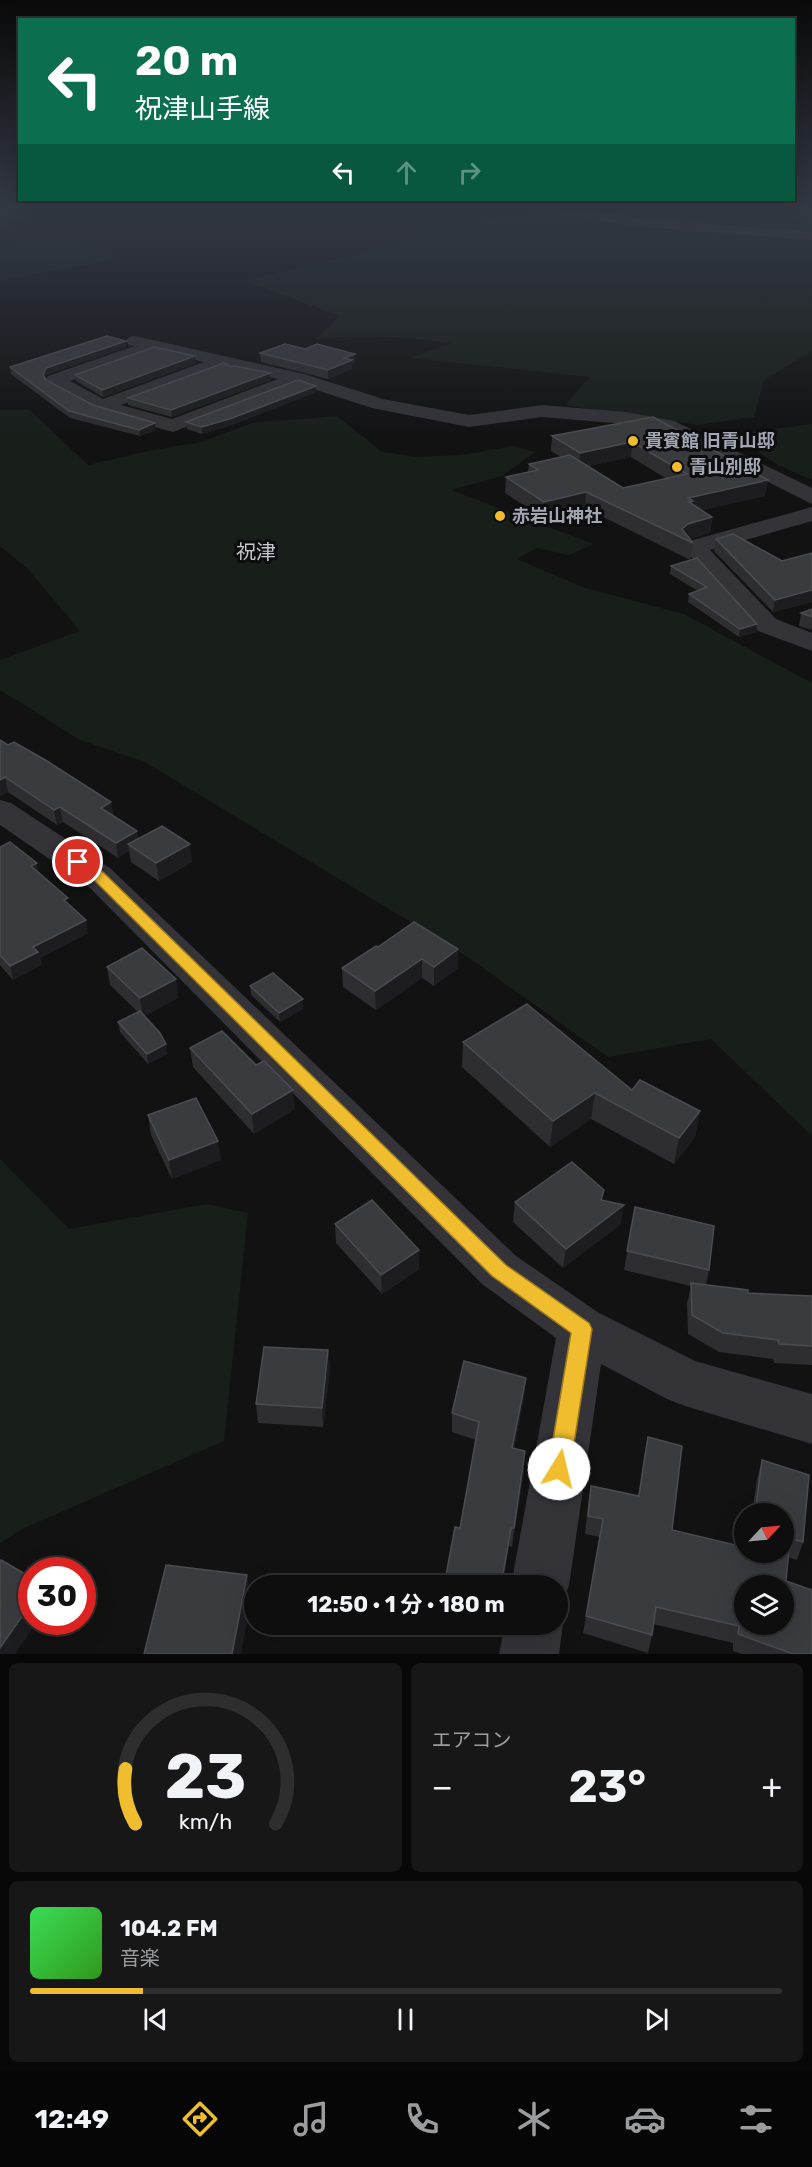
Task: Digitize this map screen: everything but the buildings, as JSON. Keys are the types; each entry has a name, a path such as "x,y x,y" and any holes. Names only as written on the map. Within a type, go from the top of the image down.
{"street":[{"path":"297,378 172,426 102,406 55,380 143,344 297,378 379,404 470,421 542,411 626,418 674,426 812,497"},
{"path":"102,406 224,361"},
{"path":"812,514 694,547 767,625 812,643"},
{"path":"767,625 801,615"},
{"path":"0,810 98,876 499,1270 582,1329 685,1382 812,1419"},
{"path":"542,1575 582,1329"},
{"path":"529,1654 532,1635"}],"shaded area":[{"path":"253,284 812,284 812,351 764,380 754,417 698,425 565,405 590,377 410,358 451,343 383,337 315,339 340,316"},
{"path":"0,410 30,410 88,465 147,451 201,442 252,423 337,416 381,451 415,457 460,455 513,446 535,452 502,476 451,490 594,544 569,555 537,548 517,559 585,588 684,614 812,683 812,1136 711,1039 608,1057 462,953 145,762 80,740 0,690 0,660 80,631 27,568 0,546"},
{"path":"812,424 812,480 778,465 732,434"},
{"path":"0,1159 69,1229 207,1204 248,1213 224,1441 22,1529 0,1543"}],"place":[{"name":"貴賓館 旧青山邸","path":"633,441"},
{"name":"青山別邸","path":"677,467"},
{"name":"赤岩山神社","path":"500,516"}],"district":[{"name":"祝津","path":"256,552"}],"route":[{"path":"78,862 98,876 499,1270 582,1329 559,1469"}]}
